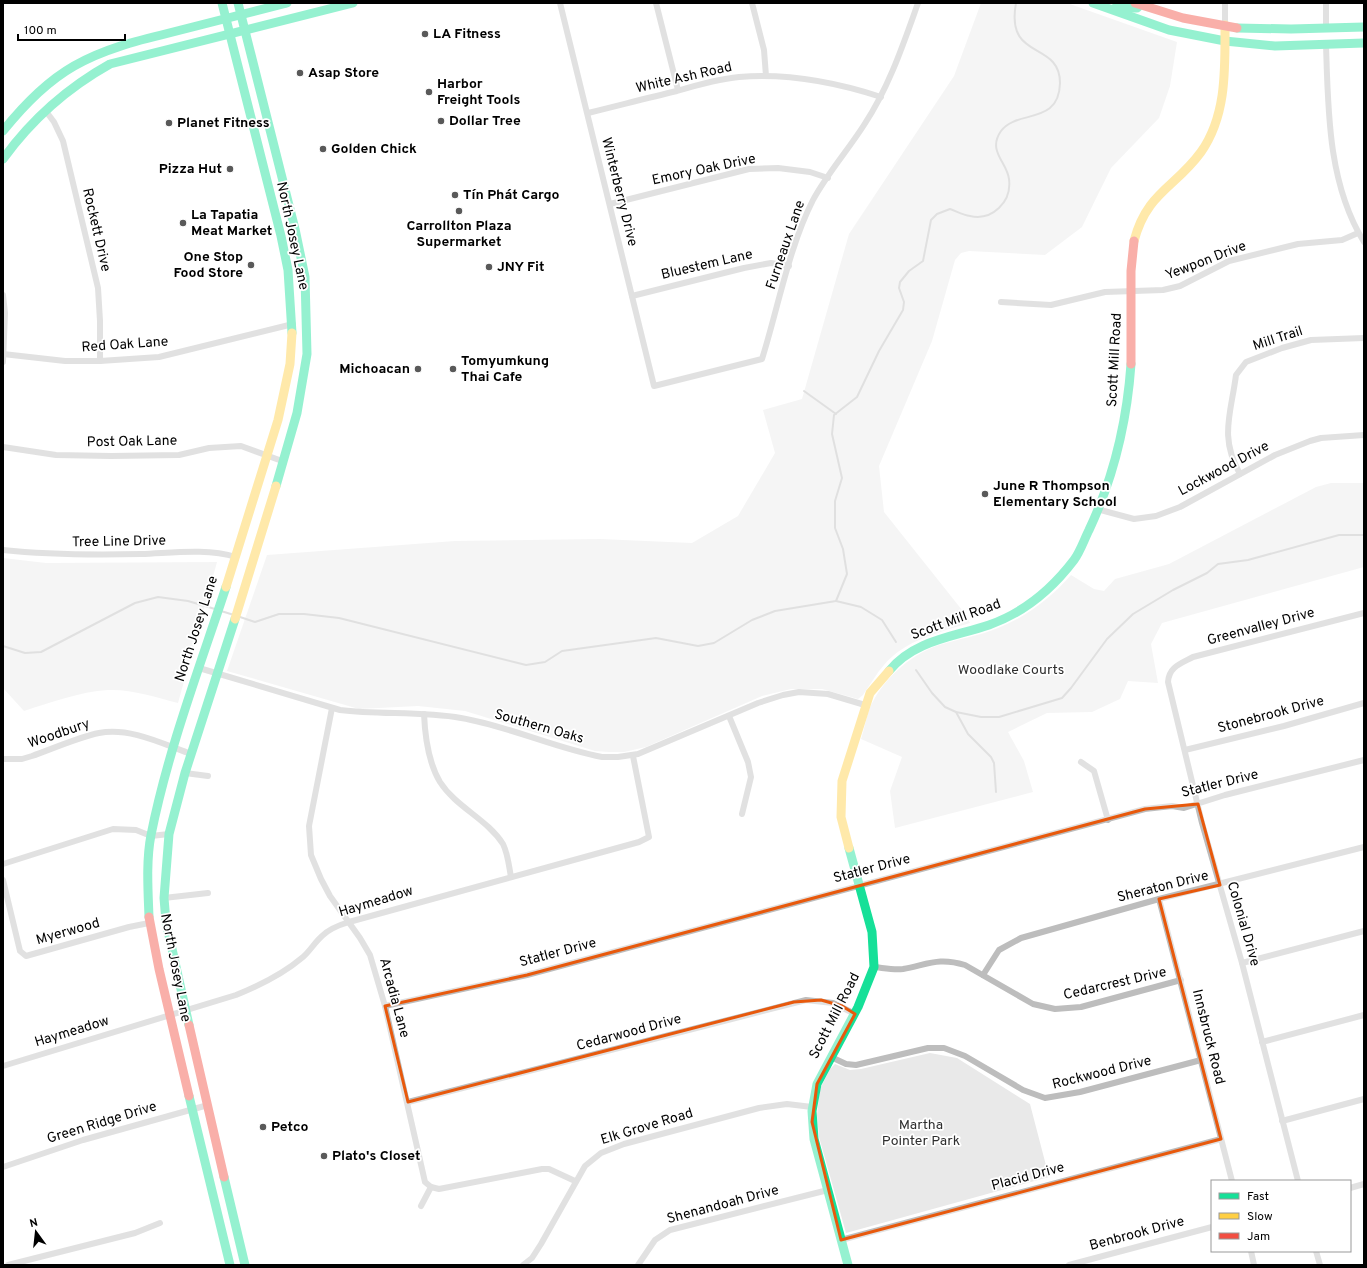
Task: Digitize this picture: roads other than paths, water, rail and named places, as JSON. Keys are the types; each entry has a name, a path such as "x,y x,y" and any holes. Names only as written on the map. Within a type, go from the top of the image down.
{"main road":[{"name":"North Josey Lane","path":"222,3 281,236 288,270 293,324 290,364 282,402 236,557 173,748 151,836 148,882 149,923 191,1109 230,1265"},
{"name":"North Josey Lane","path":"238,3 295,229 305,277 307,354 298,408 256,556 239,604 185,773 169,834 164,898 166,922 185,1010 245,1265"},
{"path":"3,131 15,115 34,96 59,76 77,64 95,55 130,42 285,3"},
{"path":"3,159 24,130 58,98 100,69 110,64 353,3"},
{"path":"1098,5 1131,9 1137,8 1137,4 1173,16 1225,25 1265,29 1364,27"},
{"path":"1098,5 1168,30 1225,41 1275,46 1364,43"},
{"name":"Scott Mill Road","path":"848,1265 814,1139 812,1107 817,1084 868,988 874,967 872,932 841,817 841,797 845,768 865,705 870,693 882,678 911,651 924,644 1003,619 1035,600 1053,585 1075,559 1088,534 1117,455 1128,405 1132,346 1131,292 1135,241 1143,214 1158,194 1188,168 1201,153 1215,128 1224,88 1226,69 1225,25"},
{"path":"95,55 100,69"},
{"path":"281,236 295,229"}],"street":[{"name":"Winterberry Drive","path":"560,3 654,386"},
{"path":"656,3 678,90"},
{"path":"752,3 764,50 766,76"},
{"name":"Furneaux Lane","path":"654,386 762,359 804,220 828,178 881,97 890,78 918,3"},
{"name":"Scott Mill Road","path":"1225,3 1225,25"},
{"path":"1326,3 1326,28"},
{"path":"1326,44 1328,114 1336,164 1346,206 1358,233 1364,242"},
{"name":"White Ash Road","path":"588,113 678,90 738,77 766,76 802,78 834,83 881,97"},
{"name":"Rockett Drive","path":"45,110 54,122 62,141 98,288 100,361"},
{"name":"Emory Oak Drive","path":"610,204 749,169 778,168 810,172 828,178"},
{"name":"Yewpon Drive","path":"1001,302 1051,305 1104,292 1163,290 1180,286 1230,261 1298,244 1342,240 1358,233"},
{"name":"Bluestem Lane","path":"632,296 744,268 771,263 789,266"},
{"path":"3,295 5,313 3,362"},
{"name":"Red Oak Lane","path":"3,354 65,361 100,361 173,354 293,324"},
{"name":"Mill Trail","path":"1240,474 1232,459 1227,438 1236,375 1241,367 1246,362 1262,355 1311,340 1364,338"},
{"name":"Lockwood Drive","path":"1097,509 1134,519 1156,516 1180,506 1275,455 1310,441 1321,438 1364,435"},
{"name":"Post Oak Lane","path":"3,447 56,455 111,456 179,455 209,448 241,446 282,461"},
{"name":"Tree Line Drive","path":"3,550 35,554 79,555 214,553 236,557"},
{"name":"Greenvalley Drive","path":"1168,674 1177,665 1192,658 1364,613"},
{"name":"Southern Oaks","path":"199,668 332,708 360,713 424,714 462,718 592,755 613,757 633,756 773,698 799,692 828,694 865,705"},
{"name":"Colonial Drive","path":"1168,674 1168,682 1198,804 1242,963 1298,1180"},
{"name":"Stonebrook Drive","path":"1185,750 1284,726 1364,703"},
{"name":"Arcadia Lane","path":"332,708 312,802 309,835 311,855 321,879 370,955 385,1006 425,1182 431,1187"},
{"path":"424,714 426,741 440,782 451,795 503,845 512,877"},
{"path":"729,716 748,762 750,777 742,814"},
{"name":"Woodbury","path":"3,759 22,759 100,733 122,733 142,736 191,754"},
{"name":"Haymeadow","path":"3,1066 185,1010 236,996 264,984 285,971 304,956 321,936 337,926 639,842 649,837 645,825 633,756"},
{"name":"Statler Drive","path":"385,1006 527,975 1145,809 1172,806 1184,808 1225,795 1364,760"},
{"path":"1081,762 1094,771 1108,820"},
{"path":"185,773 208,776"},
{"path":"3,864 113,829 136,830 151,836 169,834"},
{"name":"Sheraton Drive","path":"983,975 999,950 1013,941 1046,930 1364,847"},
{"name":"Myerwood","path":"3,880 20,952 26,956 128,927 149,923"},
{"path":"164,898 208,893"},
{"name":"Innsbruck Road","path":"1159,900 1232,1180"},
{"path":"1242,963 1364,931"},
{"name":"Cedarcrest Drive","path":"874,967 902,969 942,960 965,965 1033,1004 1045,1008 1068,1009 1181,980"},
{"name":"Cedarwood Drive","path":"408,1102 806,1000 833,1002 855,1014"},
{"path":"1262,1042 1364,1015"},
{"name":"Rockwood Drive","path":"831,1057 846,1064 856,1065 928,1048 944,1048 965,1056 1023,1090 1046,1098 1080,1092 1200,1060"},
{"path":"1282,1121 1364,1100"},
{"name":"Elk Grove Road","path":"523,1265 532,1258 541,1244 575,1181 590,1161 601,1153 624,1144 759,1108 787,1104 812,1107"},
{"name":"Green Ridge Drive","path":"3,1167 83,1140 208,1105"},
{"name":"Placid Drive","path":"841,1240 1221,1139"},
{"path":"421,1206 431,1187 447,1188 542,1169 549,1169 575,1181"},
{"path":"1351,1188 1364,1184"},
{"name":"Shenandoah Drive","path":"638,1265 655,1240 670,1230 828,1190"},
{"path":"8,1265 135,1233 160,1223"},
{"name":"Benbrook Drive","path":"1069,1265 1211,1227"},
{"path":"1251,1252 1254,1265"},
{"path":"1316,1252 1320,1265"}],"waterway":[{"path":"240,617 255,622 279,614 304,614 339,618 526,665 545,662 562,651 656,638 698,646 714,643 752,620 775,611 836,601 847,574 843,549 835,528 835,501 842,478 832,434 834,415 857,397 879,351 903,310 904,302 899,288 900,282 909,271 923,261 931,220 937,214 950,209 962,214 978,217 986,216 999,208 1007,195 1009,179 1008,173 997,150 997,138 1008,124 1045,111 1053,106 1058,97 1060,83 1058,70 1052,61 1025,43 1018,34 1015,22 1016,3"},
{"path":"804,391 836,414"},
{"path":"916,670 932,693 945,707 956,712 981,717 999,717 1062,698 1107,639 1133,614 1173,590 1207,573 1218,564 1248,560 1339,535 1364,535"},
{"path":"3,646 25,653 41,652 135,603 158,597 188,601 215,609"},
{"path":"836,601 861,607 882,620 896,642"},
{"path":"221,611 234,615"},
{"path":"956,712 968,734 991,757 994,763 996,792"}],"place":[{"name":"LA Fitness","path":"425,34"},
{"name":"Asap Store","path":"300,73"},
{"name":"Harbor Freight Tools","path":"429,92"},
{"name":"Dollar Tree","path":"441,121"},
{"name":"Planet Fitness","path":"169,123"},
{"name":"Golden Chick","path":"323,149"},
{"name":"Pizza Hut","path":"230,169"},
{"name":"Tín Phát Cargo","path":"455,195"},
{"name":"Carrollton Plaza Supermarket","path":"459,211"},
{"name":"La Tapatia Meat Market","path":"183,223"},
{"name":"One Stop Food Store","path":"251,265"},
{"name":"JNY Fit","path":"489,267"},
{"name":"Michoacan","path":"418,369"},
{"name":"Tomyumkung Thai Cafe","path":"453,369"},
{"name":"June R Thompson Elementary School","path":"985,494"},
{"name":"Petco","path":"263,1127"},
{"name":"Plato's Closet","path":"324,1156"}],"park label":[{"name":"Woodlake Courts","path":"1011,670"},
{"name":"Martha Pointer Park","path":"921,1134"}]}
